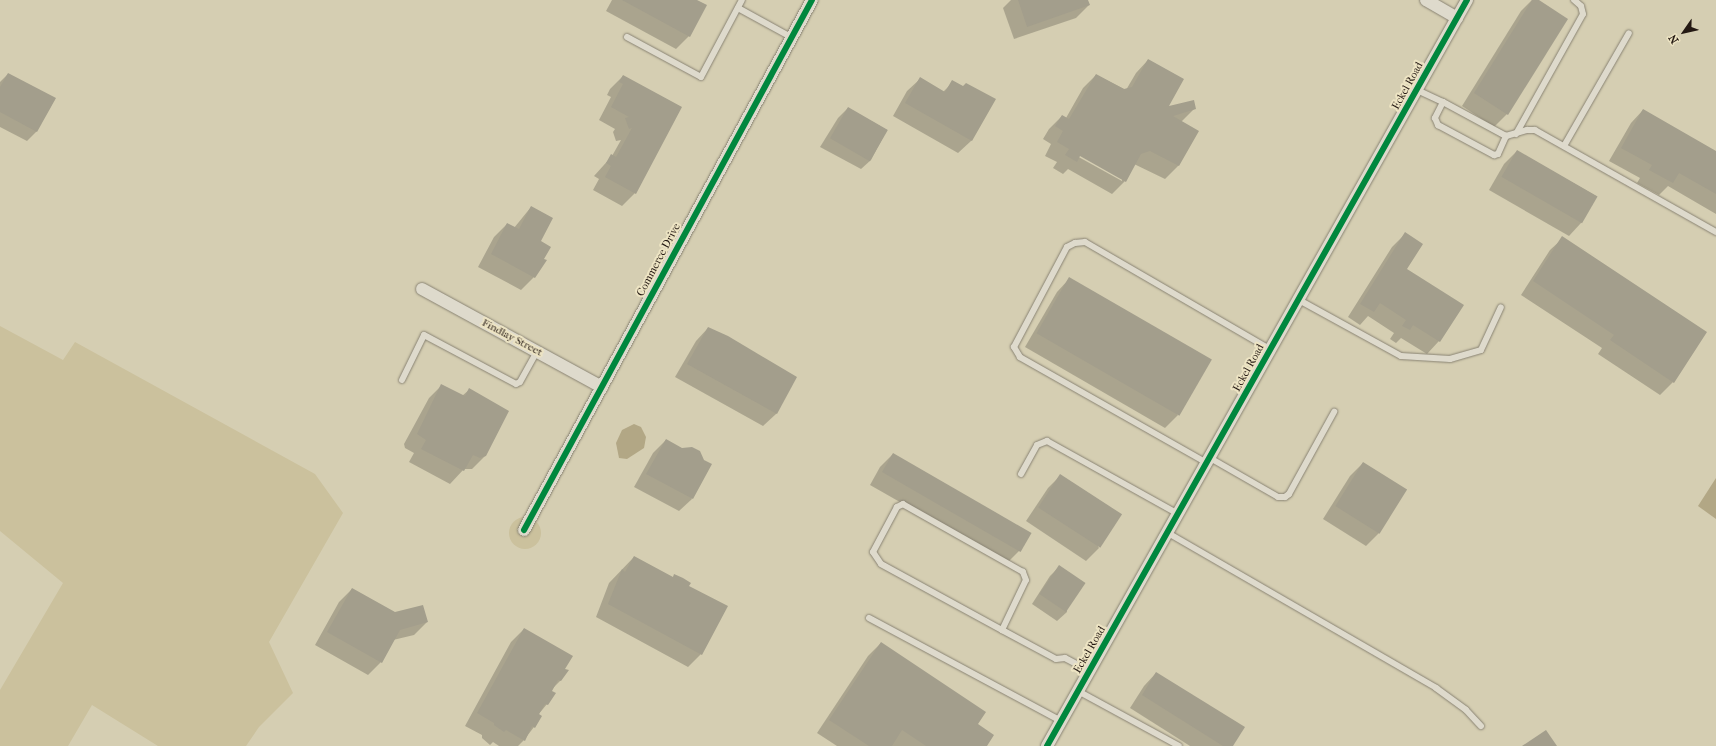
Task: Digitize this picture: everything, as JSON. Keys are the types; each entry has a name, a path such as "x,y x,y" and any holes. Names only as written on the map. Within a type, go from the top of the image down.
{"street":[{"name":"Commerce Drive","path":"524,530 812,0"},
{"path":"1426,0 1457,18"},
{"name":"Eckel Road","path":"1047,746 1467,0"},
{"name":"Findlay Street","path":"422,289 602,386"}],"lane":[{"path":"627,37 701,77 742,0"},
{"path":"1516,134 1583,14 1581,6 1574,0"},
{"path":"738,8 792,37"},
{"path":"1564,146 1629,33"},
{"path":"1417,90 1443,102 1506,136 1531,129 1716,232"},
{"path":"1443,102 1436,122 1494,155 1498,154 1506,136"},
{"path":"1271,350 1085,242 1075,243 1067,247 1014,347 1020,358 1208,461 1278,497 1285,497 1289,494 1334,412"},
{"path":"1299,300 1401,356 1450,359 1481,350 1501,306"},
{"path":"402,380 424,335 516,384 520,382 537,351"},
{"path":"1021,474 1037,445 1048,441 1178,514"},
{"path":"1002,630 1026,580 1023,572 903,504 897,507 873,552 881,564 1002,630 1056,659 1065,658 1089,671"},
{"path":"1168,533 1436,688 1466,710 1481,726"},
{"path":"869,618 1061,721"},
{"path":"1078,691 1179,746"}],"shaded area":[{"path":"0,326 63,360 75,342 315,474 343,513 269,642 293,693 259,727 246,746 158,746 92,705 68,746 0,746 0,690 63,583 0,531"},
{"path":"634,424 641,427 646,437 644,448 627,459 619,458 616,443 622,430"},
{"path":"1716,478 1716,519 1698,506"},
{"path":"522,517 528,517 538,524 541,533 540,539 534,546 528,549 522,549 512,542 509,536 509,530 516,520"}],"building":[{"path":"622,0 697,0 707,5 690,37"},
{"path":"1018,0 1088,0 1090,5 1027,27"},
{"path":"1532,0 1539,0 1568,19 1508,115 1474,93"},
{"path":"1148,59 1184,79 1169,106 1194,100 1196,109 1173,116 1199,131 1179,166 1150,151 1141,154 1126,182 1080,156 1077,162 1065,155 1069,149 1057,142 1063,131 1055,126 1062,115 1069,119 1096,74 1124,89 1132,87"},
{"path":"8,73 56,98 37,132 0,112 0,87"},
{"path":"623,75 682,107 636,194 605,177 611,166 606,163 611,154 616,157 632,128 629,129 625,118 629,117 611,107 623,84 619,82"},
{"path":"920,77 945,92 952,80 963,86 966,83 996,99 972,141 905,103"},
{"path":"848,107 888,130 870,161 830,138"},
{"path":"1643,109 1716,151 1716,194 1679,173 1673,183 1649,170 1652,165 1621,148"},
{"path":"1517,150 1598,196 1582,223 1502,177"},
{"path":"531,206 553,218 541,241 551,247 544,259 547,260 535,278 491,254 507,223 519,229"},
{"path":"1405,232 1423,244 1407,269 1464,305 1440,342 1413,325 1410,330 1402,326 1406,320 1380,303 1374,312 1360,304"},
{"path":"1562,236 1707,332 1674,383 1610,340 1614,335 1533,281"},
{"path":"1069,277 1212,360 1179,416 1036,333"},
{"path":"708,327 728,336 797,377 777,414 687,364"},
{"path":"441,384 465,396 469,388 509,411 486,456 480,458 473,455 464,471 421,449 426,440 417,434"},
{"path":"666,439 682,448 692,447 700,451 704,460 712,464 693,499 646,474"},
{"path":"893,453 1032,533 1021,552 882,472"},
{"path":"1363,462 1407,490 1380,534 1335,506"},
{"path":"1060,474 1122,514 1100,548 1038,508"},
{"path":"634,556 673,577 674,574 683,578 691,583 689,586 728,606 702,655 608,604 622,569 625,572"},
{"path":"1059,565 1086,583 1066,612 1039,594"},
{"path":"352,588 395,612 423,605 428,622 400,630 382,663 327,632"},
{"path":"524,628 573,656 565,669 569,670 561,681 558,680 552,691 556,693 548,705 545,704 539,714 542,716 535,728 532,726 525,741 506,730 504,732 494,725 494,723 477,713"},
{"path":"881,642 986,712 978,724 994,735 987,746 926,746 902,730 892,746 869,746 829,720"},
{"path":"1156,672 1245,727 1233,746 1223,746 1142,695"},
{"path":"1546,730 1557,746 1522,746"}],"cycle path":[{"path":"524,530 812,0"},
{"path":"1047,746 1467,0"}]}
